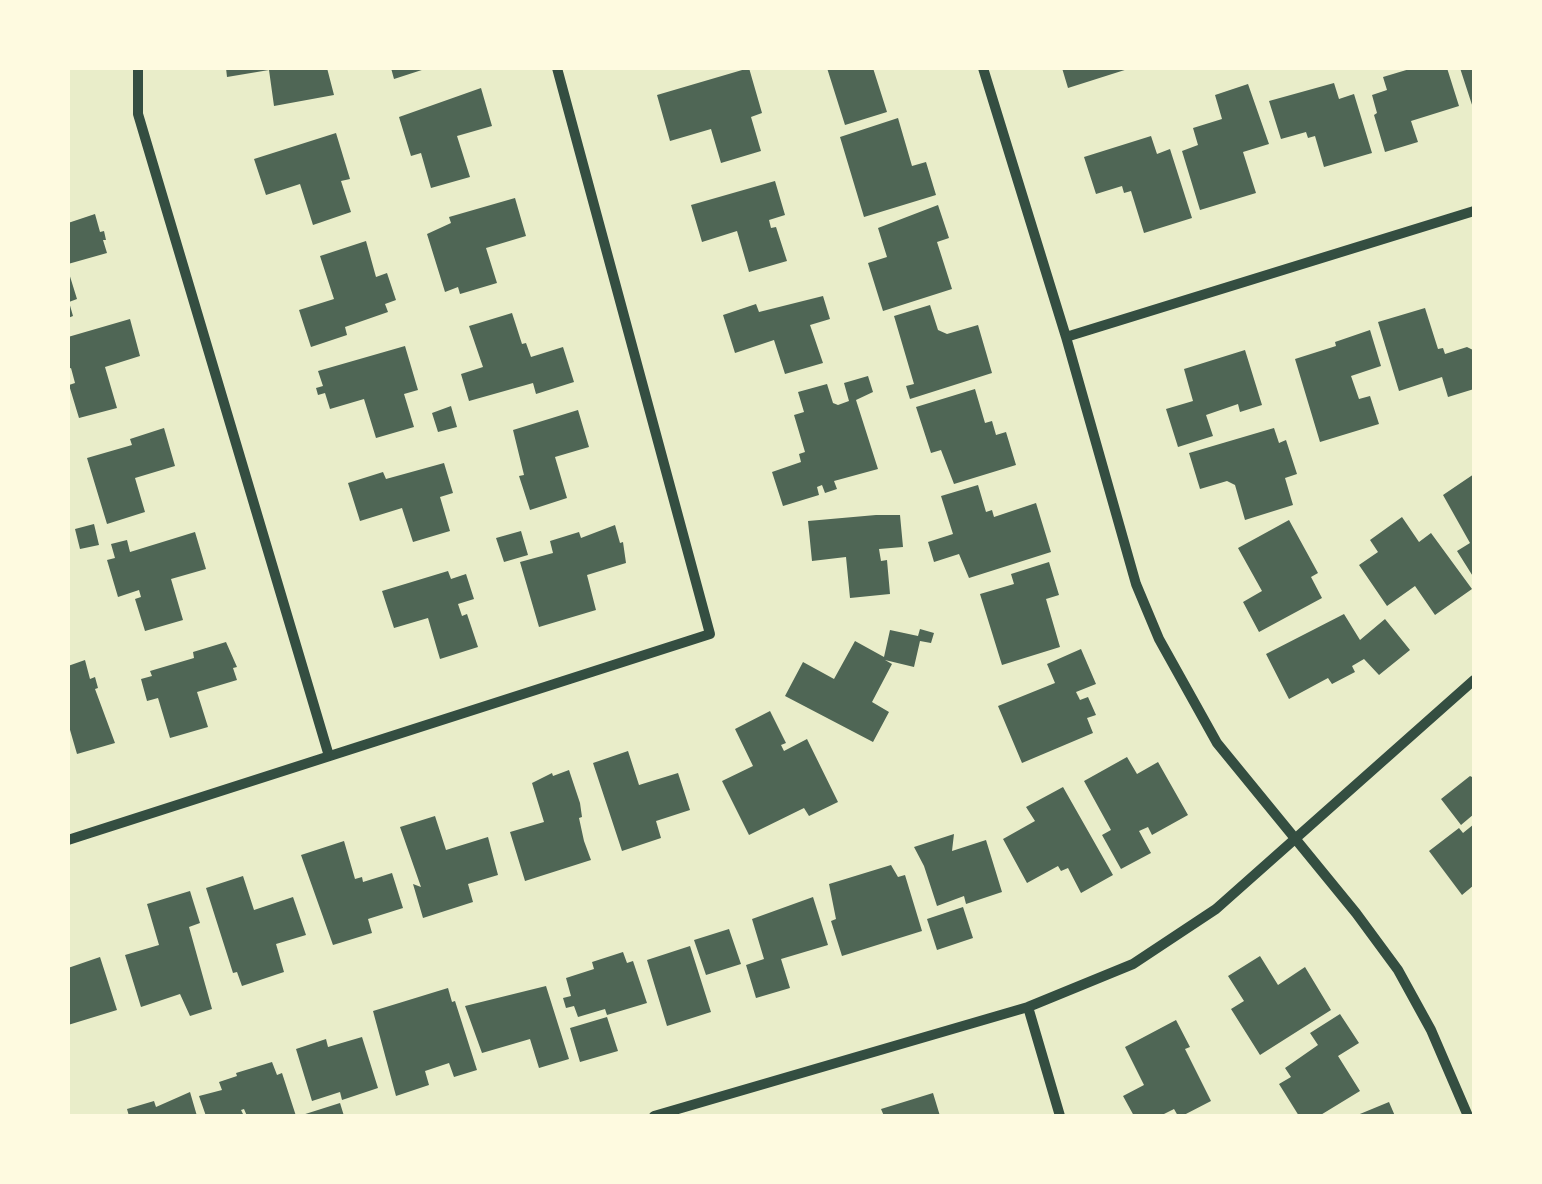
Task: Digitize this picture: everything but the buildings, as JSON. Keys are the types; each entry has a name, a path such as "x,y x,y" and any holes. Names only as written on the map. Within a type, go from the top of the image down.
{"street":[{"path":"138,68 138,114 329,756"},
{"path":"68,840 710,634 557,68"},
{"path":"983,68 1066,337 1136,584 1159,639 1217,742 1398,970 1431,1030 1468,1116"},
{"path":"1066,337 1474,211"},
{"path":"654,1116 1028,1006 1133,964 1216,909 1474,680"},
{"path":"1028,1006 1060,1116"}]}
